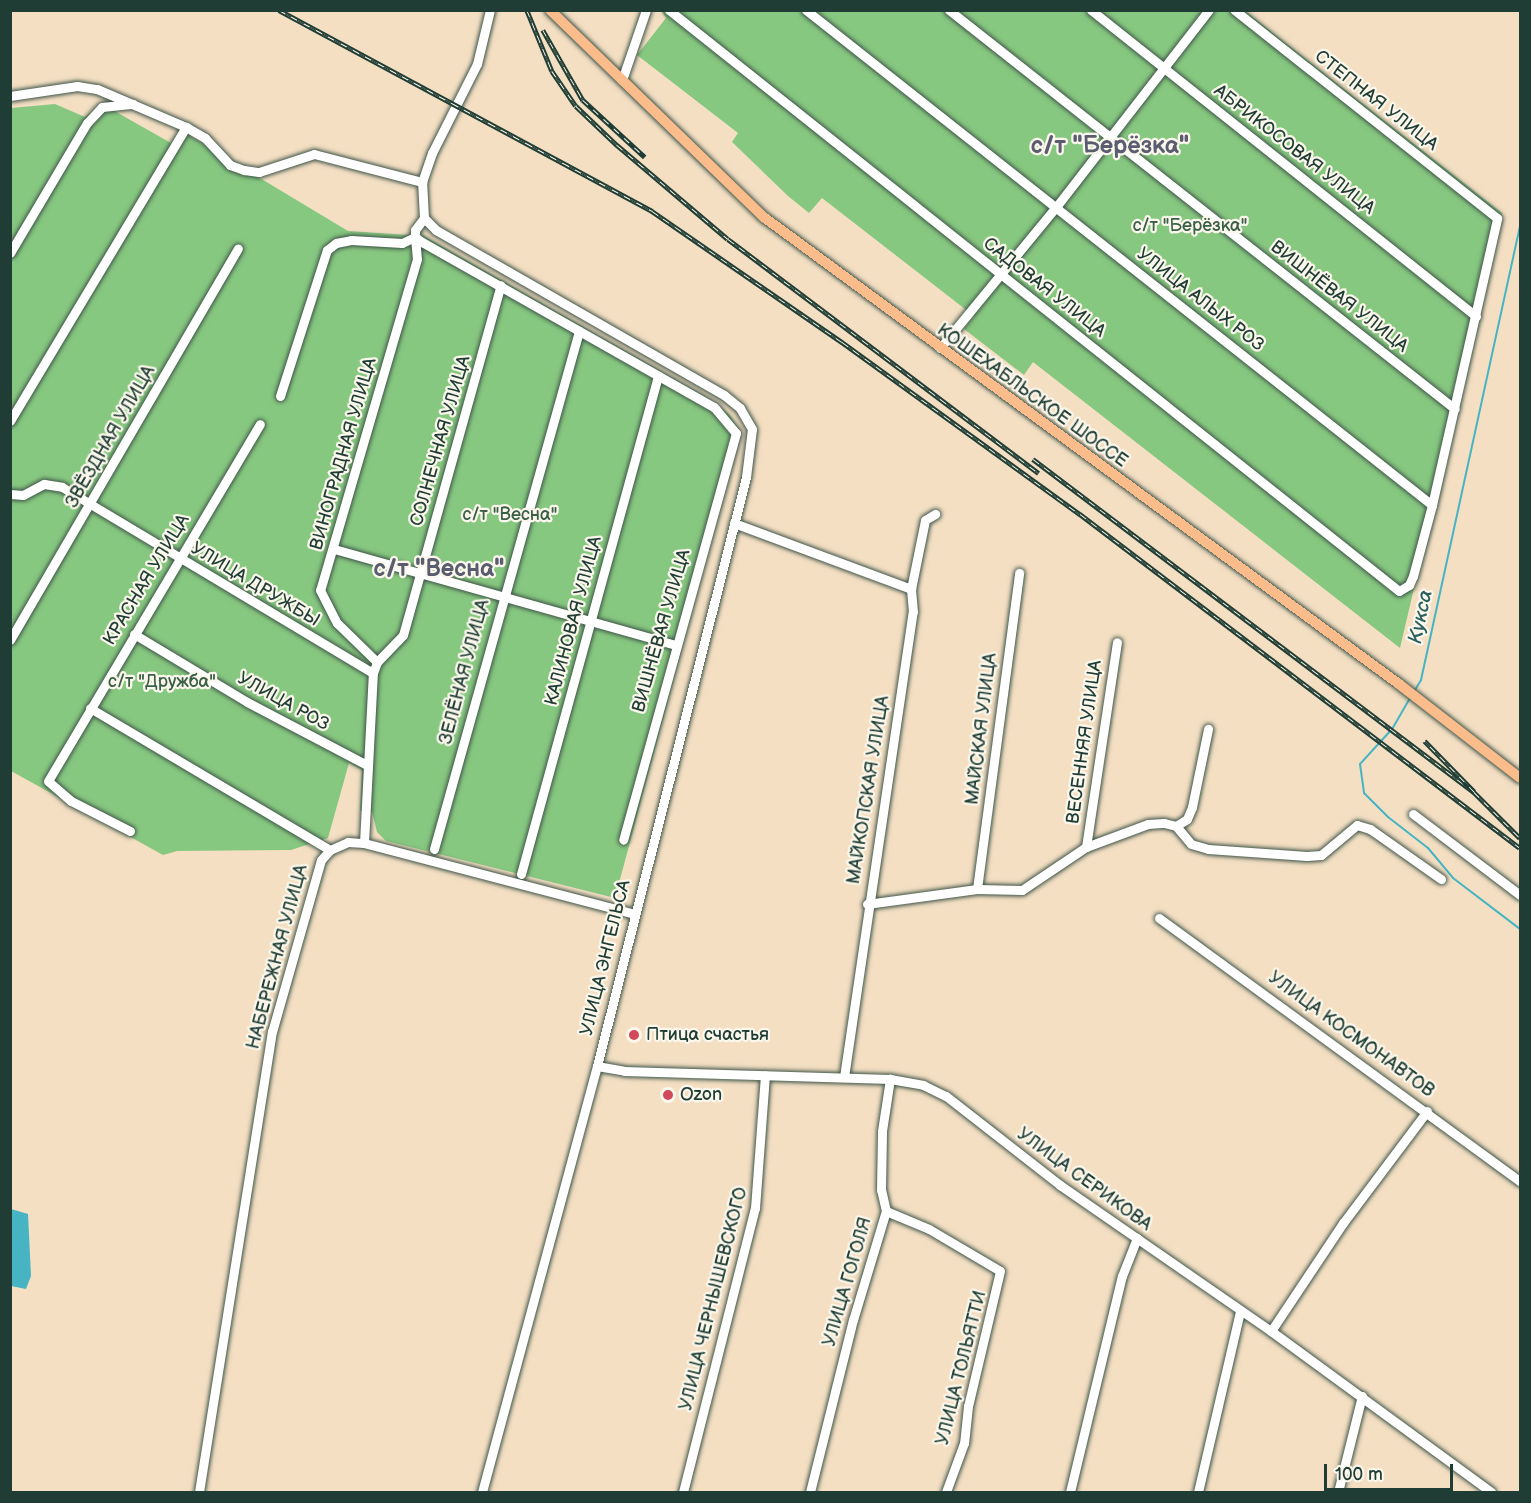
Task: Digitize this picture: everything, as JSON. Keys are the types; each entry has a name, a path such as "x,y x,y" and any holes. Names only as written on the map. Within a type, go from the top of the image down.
{"main road":[{"name":"КОШЕХАБЛЬСКОЕ ШОССЕ","path":"550,10 765,218 1399,684 1521,778"}],"street":[{"path":"280,396 327,250 336,243 351,240 402,243 415,237 424,218 422,182 432,153 477,64 490,10"},
{"path":"622,80 646,10"},
{"name":"САДОВАЯ УЛИЦА","path":"669,10 1399,591 1408,585 1413,576 1432,505"},
{"name":"УЛИЦА АЛЫХ РОЗ","path":"806,10 1432,505"},
{"name":"ВИШНЁВАЯ УЛИЦА","path":"949,10 1455,409"},
{"name":"АБРИКОСОВАЯ УЛИЦА","path":"1091,10 1476,316"},
{"path":"940,348 1002,275 1209,10"},
{"name":"СТЕПНАЯ УЛИЦА","path":"1234,10 1497,218 1476,316"},
{"path":"10,96 77,86 97,89 186,127 205,138 230,165 244,170 259,172 314,154 422,182"},
{"path":"10,253 87,123 102,107 133,104"},
{"path":"10,421 186,127"},
{"name":"УЛИЦА ЭНГЕЛЬСА","path":"424,218 436,230 724,395 740,408 752,429 751,455 597,1066 482,1492"},
{"path":"415,237 658,376"},
{"name":"ВИНОГРАДНАЯ УЛИЦА","path":"377,662 349,636 326,605 320,590 334,549 417,259 415,237"},
{"name":"ЗВЁЗДНАЯ УЛИЦА","path":"10,640 238,249"},
{"name":"СОЛНЕЧНАЯ УЛИЦА","path":"364,843 364,808 373,673 377,662 403,635 501,285"},
{"path":"1432,505 1476,316"},
{"name":"ЗЕЛЁНАЯ УЛИЦА","path":"434,849 579,331"},
{"name":"ВИШНЁВАЯ УЛИЦА","path":"622,840 736,433 714,407 658,376"},
{"name":"КАЛИНОВАЯ УЛИЦА","path":"521,874 658,376"},
{"name":"КРАСНАЯ УЛИЦА","path":"130,831 71,801 50,786 48,781 260,424"},
{"name":"УЛИЦА ДРУЖБЫ","path":"10,494 22,495 52,484 373,673"},
{"name":"МАЙКОПСКАЯ УЛИЦА","path":"844,1077 867,904 913,612 911,589 925,520 935,514"},
{"path":"734,523 911,589"},
{"path":"334,549 676,645"},
{"name":"МАЙСКАЯ УЛИЦА","path":"977,889 1019,573"},
{"name":"УЛИЦА РОЗ","path":"134,634 354,760 367,765"},
{"name":"ВЕСЕННЯЯ УЛИЦА","path":"1086,847 1117,642"},
{"path":"90,708 330,850"},
{"path":"867,904 977,889 1022,890 1086,847 1148,824 1176,826 1186,819 1192,807 1208,729"},
{"path":"1413,814 1521,895"},
{"path":"1176,826 1191,844 1208,849 1307,856 1321,855 1357,825 1371,829 1441,879"},
{"name":"НАБЕРЕЖНАЯ УЛИЦА","path":"199,1492 272,1032 321,860 330,850 348,842 364,843 634,914"},
{"name":"УЛИЦА КОСМОНАВТОВ","path":"1160,918 1427,1111 1521,1182"},
{"name":"УЛИЦА СЕРИКОВА","path":"597,1066 624,1071 890,1079 923,1085 946,1096 1137,1238 1362,1396 1491,1492"},
{"name":"УЛИЦА ЧЕРНЫШЕВСКОГО","path":"683,1492 755,1209 765,1075"},
{"name":"УЛИЦА ГОГОЛЯ","path":"810,1492 856,1309 886,1211 881,1190 882,1131 890,1079"},
{"path":"1271,1331 1343,1223 1427,1111"},
{"name":"УЛИЦА ТОЛЬЯТТИ","path":"886,1211 929,1229 1000,1271 968,1407 964,1443 946,1492"},
{"path":"1070,1492 1122,1276 1137,1238"},
{"path":"1198,1492 1240,1311"},
{"path":"1338,1492 1362,1396"}],"green space":[{"name":"с/т \"Берёзка\"","path":"661,11 1245,11 1502,213 1400,648 1033,362 1024,375 964,329 974,316 822,198 809,213 788,196 732,142 738,133 637,55 666,18"},
{"name":"с/т \"Дружба\"","path":"55,104 85,117 102,104 171,143 180,130 348,231 424,236 708,398 730,415 740,432 615,898 386,841 377,832 372,812 360,811 362,770 349,763 328,838 291,850 177,851 163,855 11,771 11,108"}],"water":[{"path":"11,1209 28,1214 31,1276 26,1289 11,1286"}],"waterway":[{"name":"Кукса","path":"1415,690 1421,680 1520,226"},
{"name":"Кукса","path":"1410,698 1392,729 1360,764 1364,793 1388,817 1428,848 1453,878 1520,929"}],"railway":[{"path":"279,10 652,211 842,342 1080,514 1520,848"},
{"path":"527,10 552,71 576,106 617,145 728,239 1039,473"},
{"path":"543,30 583,100 645,157"},
{"path":"1033,459 1474,792 1424,741"},
{"path":"1474,792 1520,838"}],"place":[{"name":"Птица счастья","path":"634,1035"},
{"name":"Ozon","path":"668,1095"}],"district":[{"name":"с/т \"Берёзка\"","path":"1110,146"},
{"name":"с/т \"Весна\"","path":"439,569"}]}
